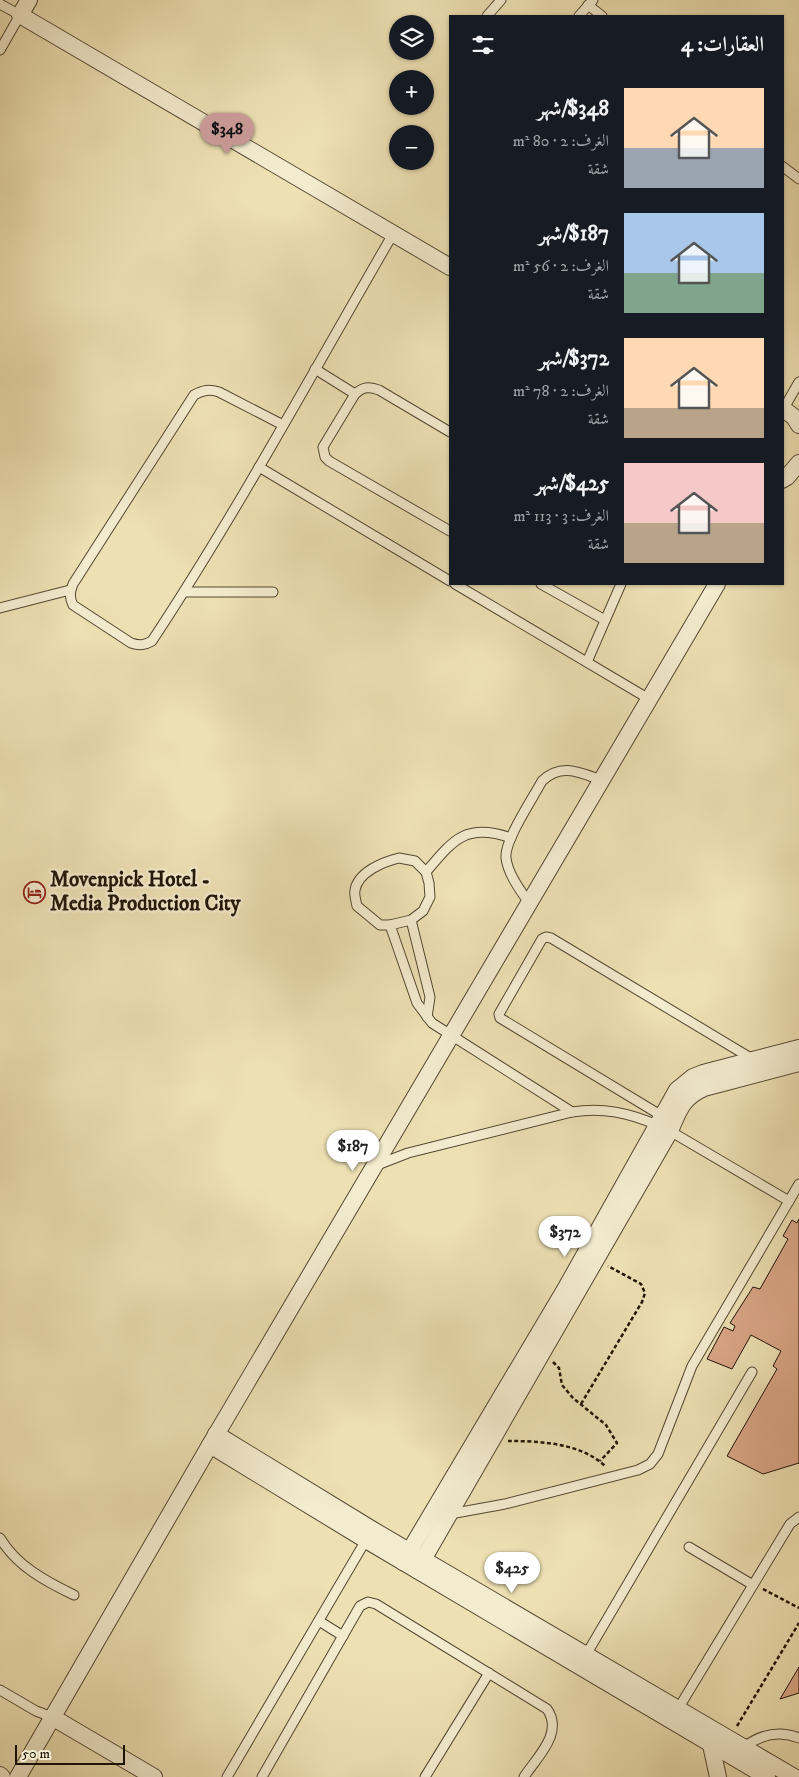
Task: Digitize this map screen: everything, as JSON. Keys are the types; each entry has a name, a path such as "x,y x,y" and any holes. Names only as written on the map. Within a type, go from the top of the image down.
{"street":[{"path":"29,0 20,15 449,266"},
{"path":"784,409 794,417 799,425"},
{"path":"784,479 798,466"},
{"path":"18,1777 213,1439 716,585"},
{"path":"443,1510 492,1441 596,1260 663,1124 677,1090 693,1077 799,1048"},
{"path":"413,1561 567,1286 663,1124 696,1092 713,1085 799,1063"},
{"path":"213,1439 369,1535 675,1715 794,1777"},
{"path":"675,1715 711,1745 738,1749 767,1777"},
{"path":"52,1717 154,1777"},
{"path":"711,1745 718,1777"}],"lane":[{"path":"488,15 501,0"},
{"path":"580,15 590,3 601,15"},
{"path":"0,4 20,15 0,50"},
{"path":"784,168 799,179"},
{"path":"283,425 219,392 201,391 194,395 70,590 70,598 73,605 137,645 145,645 152,641 184,592 283,425 393,234"},
{"path":"315,369 356,394"},
{"path":"784,406 799,382"},
{"path":"449,431 373,387 366,387 360,389 356,394 323,447 325,457 329,461 449,530"},
{"path":"258,467 449,580"},
{"path":"457,585 649,699"},
{"path":"544,585 605,620"},
{"path":"587,662 621,585"},
{"path":"0,608 70,590"},
{"path":"184,592 273,592"},
{"path":"529,903 507,865 506,850 542,781 549,774 560,770 569,770 601,780"},
{"path":"426,872 451,842 468,834 481,831 496,832 511,838"},
{"path":"399,858 415,861 426,872 430,896 423,911 411,920 390,925 380,925 357,906 354,891 359,878 385,862 399,858"},
{"path":"411,920 429,989 430,997 427,1017"},
{"path":"390,925 417,1003 432,1023 572,1112"},
{"path":"754,1061 551,938 546,937 542,939 499,1014 500,1018 663,1124 789,1201"},
{"path":"374,1166 408,1152 589,1109 607,1110 663,1124"},
{"path":"443,1510 505,1504 644,1468 655,1459 692,1366 799,1184"},
{"path":"583,1661 752,1372"},
{"path":"675,1715 790,1524 799,1517"},
{"path":"227,1777 369,1535"},
{"path":"0,1538 15,1558 28,1569 43,1580 74,1595"},
{"path":"689,1547 753,1585"},
{"path":"262,1777 360,1606 364,1603 373,1602 547,1709 552,1719 552,1736 524,1777"},
{"path":"319,1621 343,1636"},
{"path":"425,1777 489,1673"},
{"path":"0,1690 36,1711 52,1717"},
{"path":"738,1749 769,1735 786,1734 799,1738"}],"path":[{"path":"581,1404 642,1302 645,1293 641,1284 596,1260"},
{"path":"543,1352 559,1368 562,1385 606,1425 617,1443 600,1461"},
{"path":"492,1441 538,1441 571,1448 600,1461 614,1476"},
{"path":"753,1585 799,1608"},
{"path":"738,1749 737,1725 799,1623"}],"building":[{"path":"799,1219 799,1463 763,1474 727,1456 777,1369 773,1366 781,1351 751,1335 732,1369 707,1359 724,1327 733,1331 735,1326 730,1323 753,1287 760,1289 788,1239 783,1236 792,1220 797,1223"},
{"path":"799,1667 799,1693 780,1699"}],"place":[{"name":"Movenpick Hotel - Media Production City","path":"34,892"}]}
